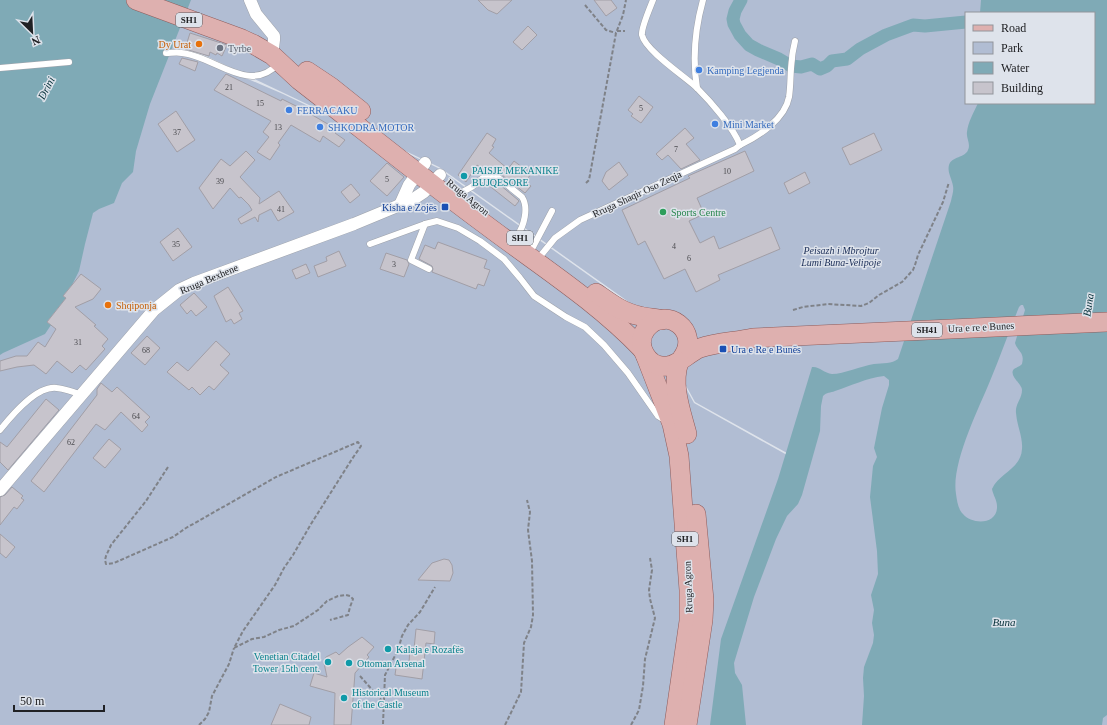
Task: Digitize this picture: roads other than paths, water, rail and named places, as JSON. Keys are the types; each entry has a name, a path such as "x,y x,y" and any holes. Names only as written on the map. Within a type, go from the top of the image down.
{"main road":[{"name":"Rruga Agron","path":"136,0 253,44 276,58 299,80 429,174 461,193 537,251 611,304 640,316 662,320"},
{"name":"Rruga Agron","path":"429,174 482,223 592,303 628,334 644,353 672,424 679,456 690,604 674,725"},
{"path":"662,320 673,321 683,328 686,332 688,343 688,349 680,360 669,366 659,366 650,361 644,353 642,340 644,332 650,325 662,320"},
{"name":"Ura e re e Bunes","path":"753,338 1107,322"},
{"name":"SH41","path":"683,328 694,332 710,334 745,334 753,338"},
{"name":"SH41","path":"680,360 697,349 713,344 737,342 753,338"},
{"name":"Rruga Agron","path":"680,360 676,368 676,383 693,471 704,600 703,620 687,725"}],"street":[{"path":"250,0 256,14 274,36 276,58"},
{"path":"400,205 404,193 429,174"},
{"name":"Rruga Bexhene","path":"0,490 154,310 179,290 209,276 290,248 400,205 419,196 429,174"}],"lane":[{"path":"652,0 642,32 644,39 654,52 697,88 732,128 740,146"},
{"path":"697,88 694,72 694,52 696,30 703,0"},
{"name":"Rruga Shaqir Oso Zeqja","path":"537,251 580,220 735,149 754,139 773,124 789,98 795,41"},
{"path":"166,53 182,53 198,57 249,77 266,74 274,69 276,58"},
{"path":"0,68 69,62"},
{"path":"461,193 472,187 487,175 495,175 522,197 525,202 522,227 517,236"},
{"path":"537,251 552,211"},
{"path":"370,244 437,221 458,228 488,246 504,259 534,296 566,317 585,327 604,345 628,373 658,416 672,424"},
{"path":"425,224 411,260 429,268"},
{"path":"0,430 9,418 32,397 44,390 56,388 82,395"}],"water":[{"name":"Drini","path":"0,0 191,0 150,104 136,151 133,172 122,183 114,203 93,213 79,271 72,285 63,296 66,298 47,322 51,325 45,334 0,355"},
{"name":"Buna","path":"981,0 1107,0 1107,715 1103,718 1102,725 862,725 864,667 873,643 874,635 872,623 874,610 871,595 878,574 877,551 870,497 873,466 877,457 874,448 882,408 889,385 889,380 884,376 865,380 827,393 823,396 820,431 802,495 798,504 787,516 776,539 754,597 734,663 735,673 742,685 746,725 710,725 721,639 778,479 812,367 832,374 837,374 869,365 890,363 898,359 951,201 953,188 949,173 949,165 953,160 966,153 968,150 969,146 967,134 971,117 978,104 1095,104 1095,12 980,12","holes":["1023,305 1025,310 1015,343 1022,354 1023,360 1022,364 1013,371 1014,377 1022,390 1016,410 1022,440 1021,456 1014,466 995,484 992,489 997,506 993,517 984,521 972,520 967,518 960,510 956,494 956,482 961,453 1019,307"]}],"waterway":[{"path":"741,0 735,11 733,19 740,35 749,45 791,66 801,67 812,64 820,69 827,66 832,61 847,59 860,49 886,35 913,25 925,26 965,22"}],"place":[{"name":"Dy Urat","path":"199,44"},
{"name":"Tyrbe","path":"220,48"},
{"name":"Kamping Legjenda","path":"699,70"},
{"name":"FERRACAKU","path":"289,110"},
{"name":"Mini Market","path":"715,124"},
{"name":"SHKODRA MOTOR","path":"320,127"},
{"name":"PAISJE MEKANIKE BUJQESORE","path":"464,176"},
{"name":"Kisha e Zojës","path":"445,207"},
{"name":"Sports Centre","path":"663,212"},
{"name":"Shqiponja","path":"108,305"},
{"name":"Ura e Re e Bunës","path":"723,349"},
{"name":"Kalaja e Rozafës","path":"388,649"},
{"name":"Venetian Citadel Tower 15th cent.","path":"328,662"},
{"name":"Ottoman Arsenal","path":"349,663"},
{"name":"Historical Museum of the Castle","path":"344,698"}],"park label":[{"name":"Peisazh i Mbrojtur Lumi Buna-Velipoje","path":"841,256"}]}
